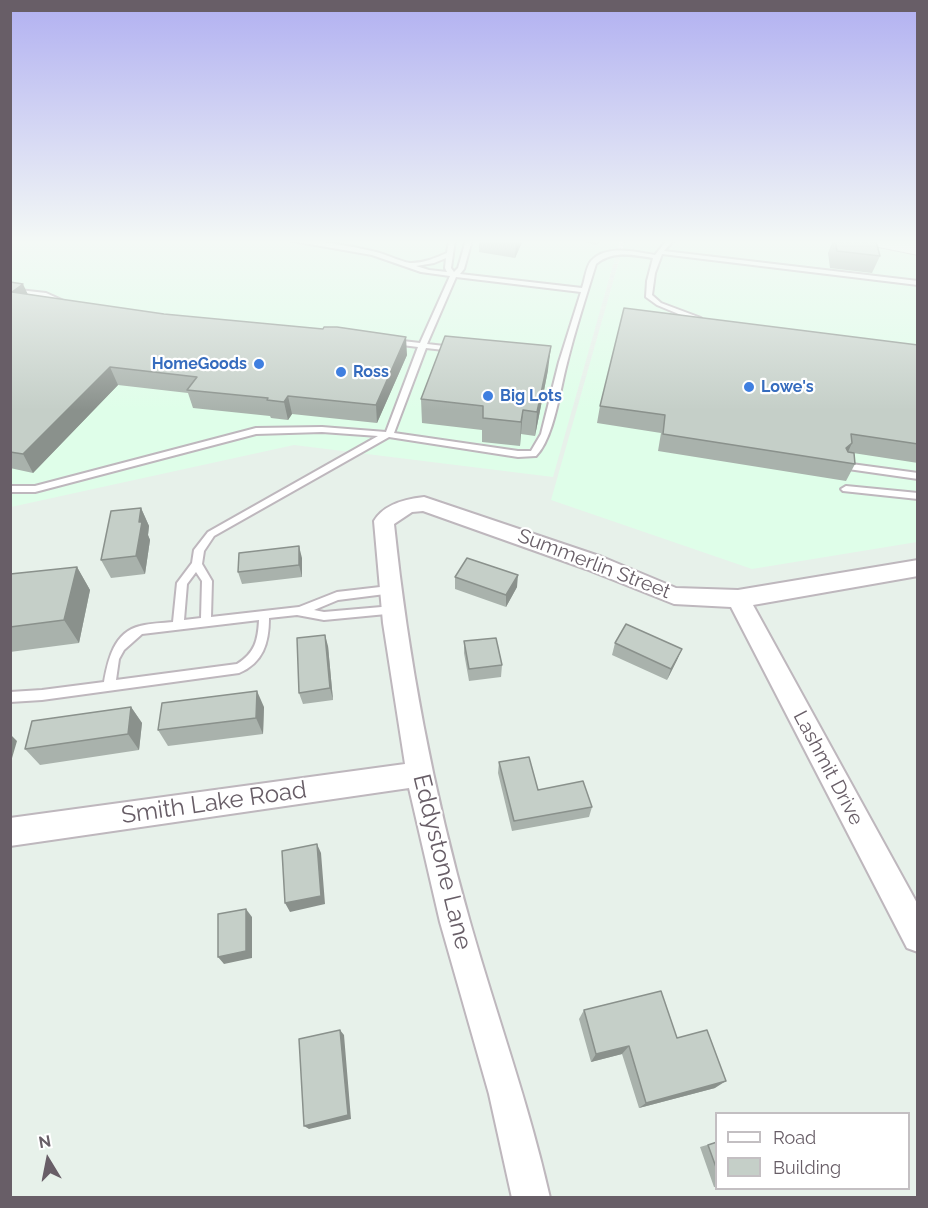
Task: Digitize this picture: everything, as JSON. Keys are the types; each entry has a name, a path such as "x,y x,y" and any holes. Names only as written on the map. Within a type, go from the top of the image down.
{"street":[{"name":"Summerlin Street","path":"384,521 407,506 424,504 594,563 675,596 738,599 918,568"},
{"name":"Eddystone Lane","path":"384,521 391,600 418,774 456,923 522,1149 531,1197"},
{"name":"Lashmit Drive","path":"738,599 918,938"},
{"name":"Smith Lake Road","path":"10,832 418,774"}],"lane":[{"path":"49,296 70,306"},
{"path":"178,626 182,583 197,564 199,550 211,534 228,522 389,434 444,296"},
{"path":"10,489 35,489 256,431 279,429 389,434 518,454 533,454 545,434 559,361 582,296"},
{"path":"650,296 650,299 704,323"},
{"path":"383,341 467,350"},
{"path":"844,466 918,476"},
{"path":"846,489 918,496"},
{"path":"197,564 207,580 206,623"},
{"path":"109,686 116,650 125,639 140,630 301,611 337,596 391,600"},
{"path":"301,611 324,616 391,600"},
{"path":"10,697 42,695 239,668 251,662 259,651 264,640 264,615"}],"shaded area":[{"path":"10,296 604,296 553,477 294,445 11,507"},
{"path":"609,296 917,296 917,542 752,569 551,500"}],"building":[{"path":"10,296 42,296 164,314 323,329 324,327 337,327 406,337 376,405 288,396 284,402 267,400 268,398 187,390 197,377 110,367 23,454 10,452"},
{"name":"Lowe's","path":"624,308 918,345 918,444 851,434 852,443 846,448 848,452 854,453 855,464 663,434 665,415 600,406"},
{"name":"Big Lots","path":"445,336 551,346 537,412 523,410 521,422 483,418 483,406 421,399"},
{"path":"141,508 139,522 142,522 136,556 101,560 111,511"},
{"path":"299,546 299,565 238,572 239,553"},
{"path":"467,558 518,575 506,595 455,577"},
{"path":"77,567 64,620 10,627 10,574"},
{"path":"626,624 682,649 671,669 615,643"},
{"path":"325,635 330,688 299,693 297,638"},
{"path":"496,638 502,665 469,669 464,641"},
{"path":"257,691 256,718 158,730 162,703"},
{"path":"131,707 128,734 25,749 32,721"},
{"path":"529,757 538,790 583,781 592,807 514,821 499,762"},
{"path":"317,844 321,896 285,903 282,851"},
{"path":"246,909 246,951 218,957 218,914"},
{"path":"661,991 677,1038 707,1030 726,1081 646,1103 629,1046 596,1054 584,1010"},
{"path":"340,1030 348,1115 304,1126 299,1039"},
{"path":"715,1143 715,1164 708,1145"}],"place":[{"name":"HomeGoods","path":"259,364"},
{"name":"Ross","path":"341,372"},
{"name":"Lowe's","path":"749,387"},
{"name":"Big Lots","path":"488,396"}]}
